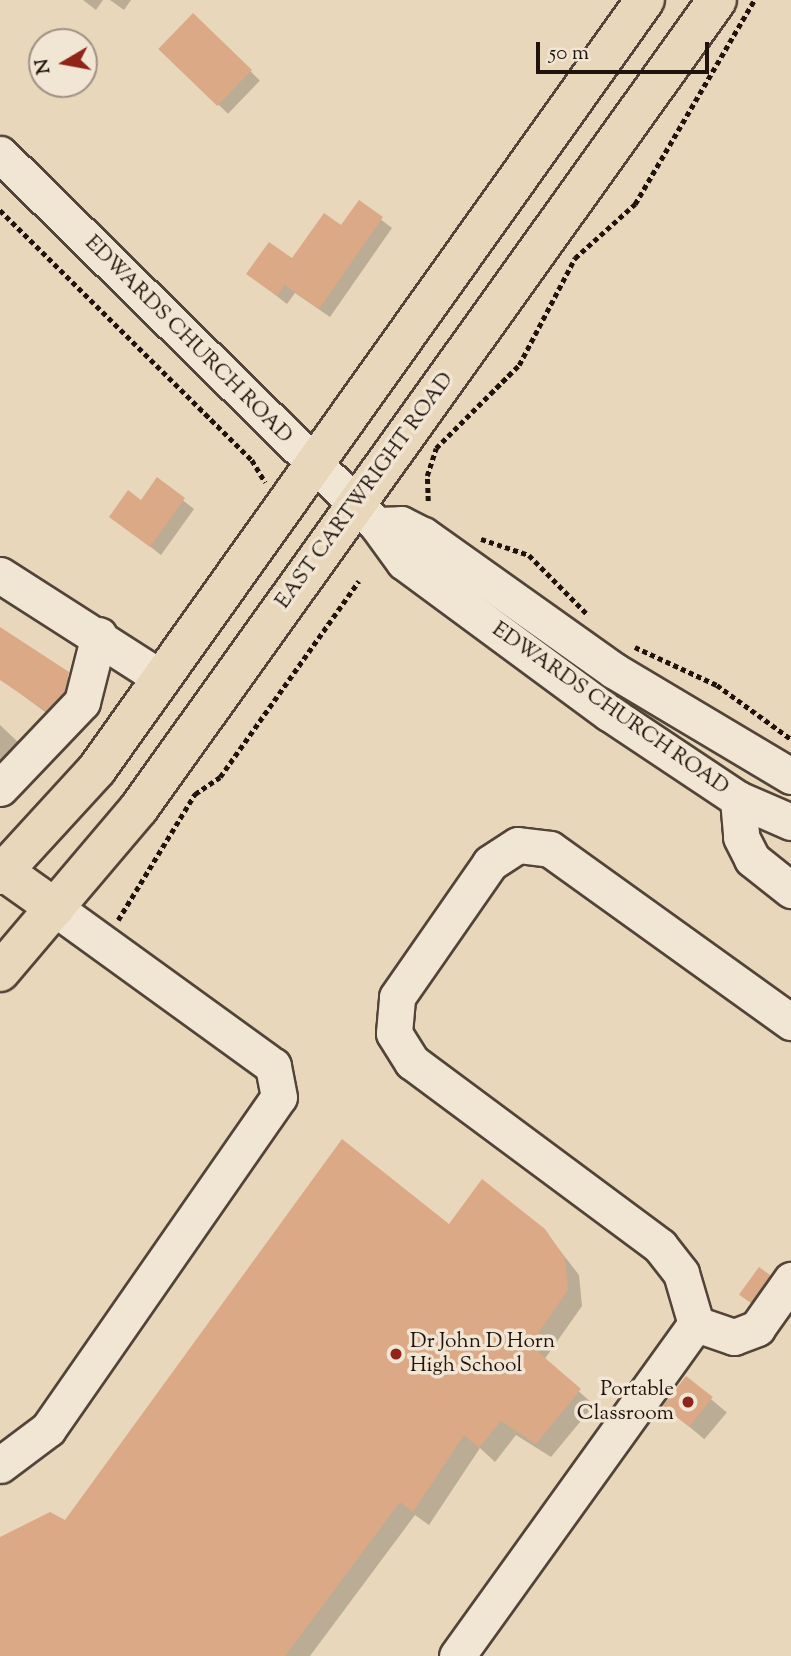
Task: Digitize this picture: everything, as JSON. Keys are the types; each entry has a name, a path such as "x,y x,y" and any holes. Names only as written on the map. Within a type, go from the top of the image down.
{"main road":[{"path":"55,908 2,873 97,769 645,0"},
{"name":"EAST CARTWRIGHT ROAD","path":"0,972 139,808 365,515 717,0"}],"street":[{"name":"EDWARDS CHURCH ROAD","path":"0,154 365,515 404,562 738,799 791,822"},
{"name":"EDWARDS CHURCH ROAD","path":"365,515 401,524 423,535 613,670 791,776"},
{"path":"0,575 99,635 161,678"},
{"path":"0,788 82,702 99,635"},
{"path":"738,799 741,837 752,859 791,890"},
{"path":"696,1324 681,1273 660,1246 412,1062 394,1033 397,997 490,863 518,845 550,849 791,1022"},
{"path":"0,1465 48,1429 273,1113 279,1082 273,1066 55,908"},
{"path":"696,1324 734,1337 757,1328 791,1280"},
{"path":"457,1656 696,1324"}],"path":[{"path":"430,512 426,476 436,448 519,365 575,258 635,204 754,0"},
{"path":"0,210 252,460 261,483 268,480"},
{"path":"420,496 428,501"},
{"path":"472,537 529,555 598,624"},
{"path":"99,939 118,921 195,794 220,776 359,581"},
{"path":"626,643 717,685 791,739"}],"building":[{"path":"193,13 252,70 217,106 158,49"},
{"path":"359,200 383,217 319,309 285,285 277,296 246,274 269,242 292,258 324,213 341,225"},
{"path":"157,477 185,498 150,547 109,517 128,490 141,500"},
{"path":"0,627 69,672 64,692 46,711 0,680"},
{"path":"342,1139 449,1224 482,1179 545,1229 565,1258 568,1290 530,1345 581,1389 536,1444 501,1421 479,1448 464,1435 413,1512 400,1502 285,1656 0,1656 0,1537 50,1512 65,1520"},
{"path":"759,1267 770,1275 750,1303 739,1295"},
{"name":"Portable Classroom","path":"686,1376 713,1397 689,1427 663,1406"}],"place":[{"name":"Dr John D Horn High School","path":"396,1354"},
{"name":"Portable Classroom","path":"688,1402"}]}
